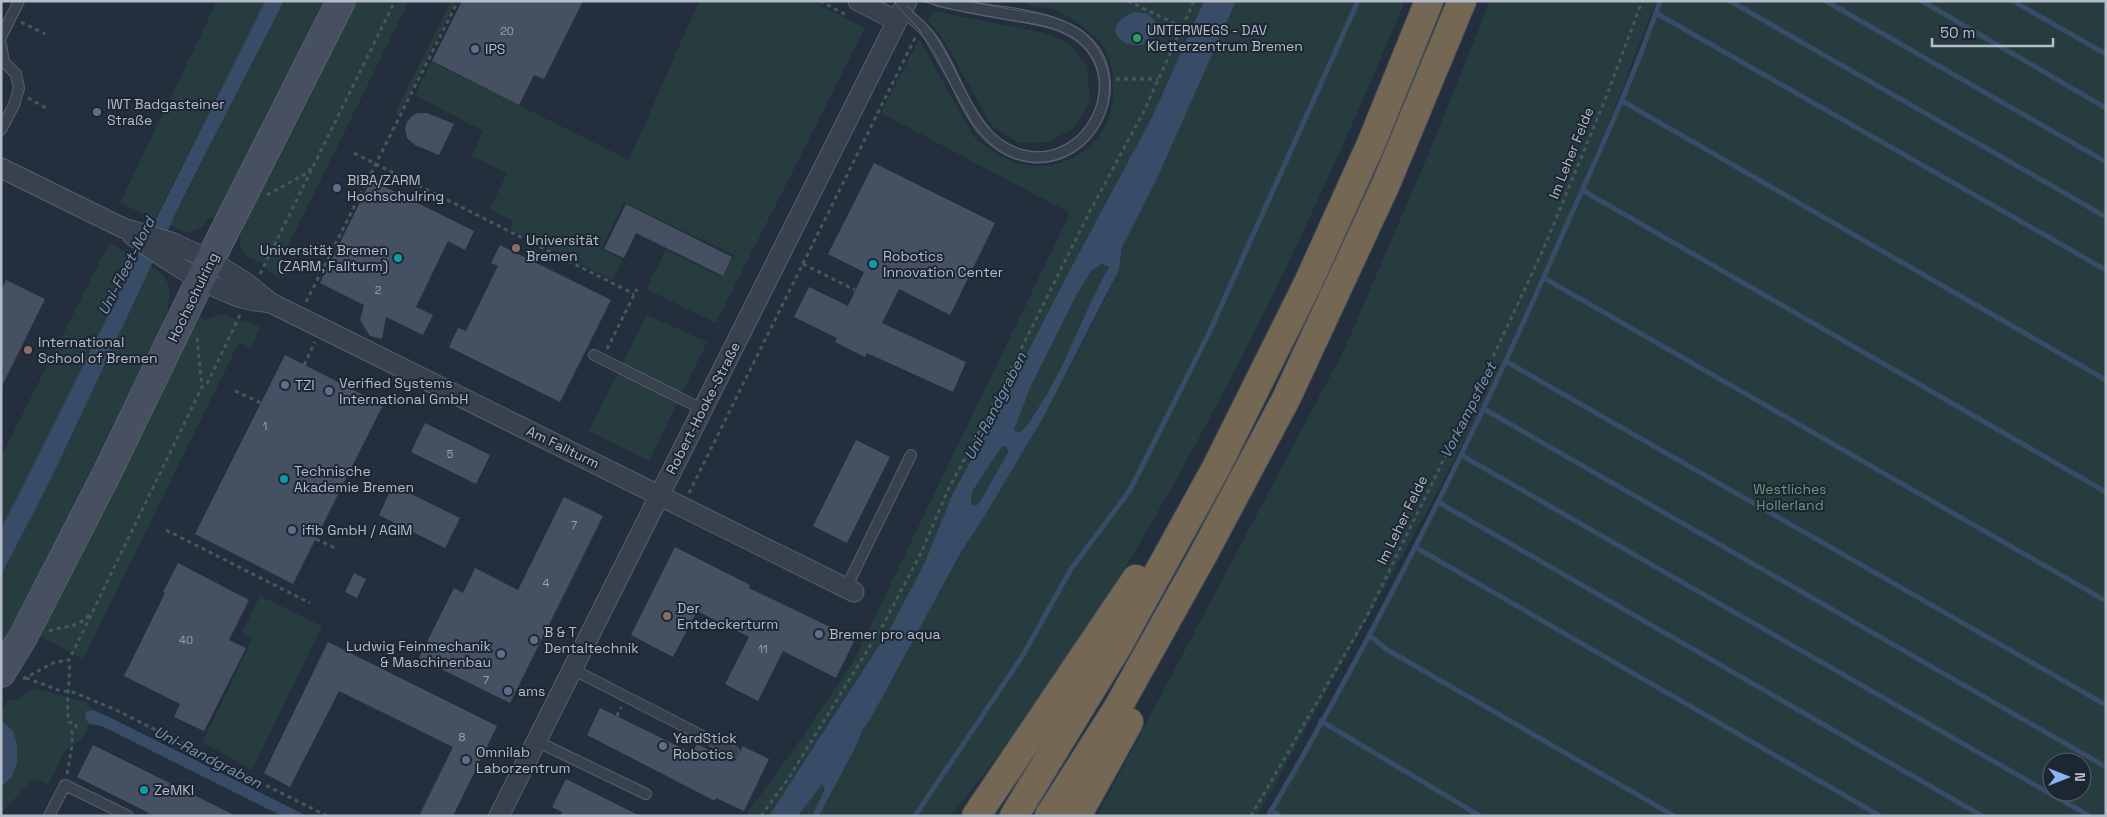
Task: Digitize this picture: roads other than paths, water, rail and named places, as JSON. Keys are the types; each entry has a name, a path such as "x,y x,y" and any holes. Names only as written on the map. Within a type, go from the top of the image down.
{"highway":[{"path":"1014,816 1116,649 1216,468 1304,292 1360,170 1429,1"},
{"path":"1049,816 1117,709 1286,399 1386,184 1462,1"},
{"path":"976,816 1152,554 1186,494 1216,468"},
{"path":"1078,816 1131,717 1180,595"}],"street":[{"name":"Hochschulring","path":"14,678 23,637 107,473 341,1"},
{"path":"861,3 902,12"},
{"name":"Robert-Hooke-Straße","path":"499,816 902,12"},
{"name":"Am Fallturm","path":"1,168 206,270 246,283 270,303 850,590"}],"lane":[{"path":"1,37 19,1"},
{"path":"902,12 921,25 940,54 976,120 987,134 1002,146 1014,153 1036,157 1046,156 1071,148 1082,140 1101,111 1104,97 1104,79 1099,60 1085,40 1075,32 1060,25 938,1"},
{"path":"1,44 4,62 16,74 19,88 14,104 1,130"},
{"path":"598,357 702,409"},
{"path":"850,590 911,455"},
{"path":"572,669 734,752"},
{"path":"536,741 646,794"},
{"path":"50,816 65,785 128,816"}],"water":[{"path":"265,1 284,1 183,198 49,483 1,575 1,529"},
{"path":"1204,1 1236,1 1155,183 1122,247 1119,270 1043,418 961,552 870,720 863,729 819,816 812,816 825,789 822,784 798,816 769,816 891,627 925,562 953,493 1152,117","holes":["1102,264 1109,267 1090,303 1056,378 1030,422 1018,433 1014,430 1030,388 1076,296 1091,271","1002,446 1007,447 1008,452 981,500 976,506 971,504 972,492"]},
{"path":"1135,12 1148,14 1155,21 1155,30 1143,45 1125,43 1119,39 1116,33 1119,22 1125,16"},
{"path":"93,710 307,816 282,816 102,726 90,724 85,719 86,711"},
{"path":"1,719 13,731 17,744 17,762 12,777 1,787"}],"waterway":[{"path":"915,816 1023,655 1071,569 1130,490 1209,333 1358,1"},
{"name":"Vorkampsfleet","path":"1268,816 1347,677 1421,537 1456,465 1524,322 1611,126 1637,64 1660,1"},
{"path":"1730,1 2106,217"},
{"path":"1826,1 2106,162"},
{"path":"1922,1 2106,108"},
{"path":"2013,1 2106,54"},
{"path":"1656,13 2106,270"},
{"path":"1622,101 2106,380"},
{"path":"1582,190 2106,492"},
{"path":"1544,278 2106,601"},
{"path":"1507,362 2106,705"},
{"path":"1484,409 2106,767"},
{"path":"1461,455 2089,816"},
{"path":"1438,502 1982,816"},
{"path":"1415,547 1880,816"},
{"path":"1369,635 1386,649 1674,816"},
{"path":"1321,721 1480,816"},
{"path":"1271,810 1280,816"}],"tram line":[{"path":"893,1 919,29 973,124 998,150 1009,156 1031,162 1051,161 1070,154 1086,142 1099,126 1107,107 1110,87 1104,60 1091,40 1079,29 1054,17 1024,10 965,1"},
{"path":"908,7 926,24 937,38 969,98 986,124 1007,143 1032,151 1055,149 1074,138 1089,121 1098,100 1099,78 1091,56 1072,38 1059,31 1044,27 956,10 922,1"}],"place":[{"name":"UNTERWEGS - DAV Kletterzentrum Bremen","path":"1137,38"},
{"name":"IPS","path":"475,49"},
{"name":"IWT Badgasteiner Straße","path":"97,112"},
{"name":"BIBA/ZARM Hochschulring","path":"337,188"},
{"name":"Universität Bremen","path":"516,248"},
{"name":"Universität Bremen (ZARM, Fallturm)","path":"398,258"},
{"name":"Robotics Innovation Center","path":"873,264"},
{"name":"International School of Bremen","path":"28,350"},
{"name":"TZI","path":"285,385"},
{"name":"Verified Systems International GmbH","path":"329,391"},
{"name":"Technische Akademie Bremen","path":"284,479"},
{"name":"ifib GmbH / AGIM","path":"292,530"},
{"name":"Der Entdeckerturm","path":"667,616"},
{"name":"Bremer pro aqua","path":"819,634"},
{"name":"B & T Dentaltechnik","path":"534,640"},
{"name":"Ludwig Feinmechanik & Maschinenbau","path":"501,654"},
{"name":"ams","path":"508,691"},
{"name":"YardStick Robotics","path":"663,746"},
{"name":"Omnilab Laborzentrum","path":"466,760"},
{"name":"ZeMKI","path":"144,790"}],"water label":[{"name":"Uni-Fleet-Nord","path":"126,266"},
{"name":"Uni-Randgraben","path":"995,406"},
{"name":"Uni-Randgraben","path":"208,757"}],"park label":[{"name":"Westliches Hollerland","path":"1790,498"}]}
